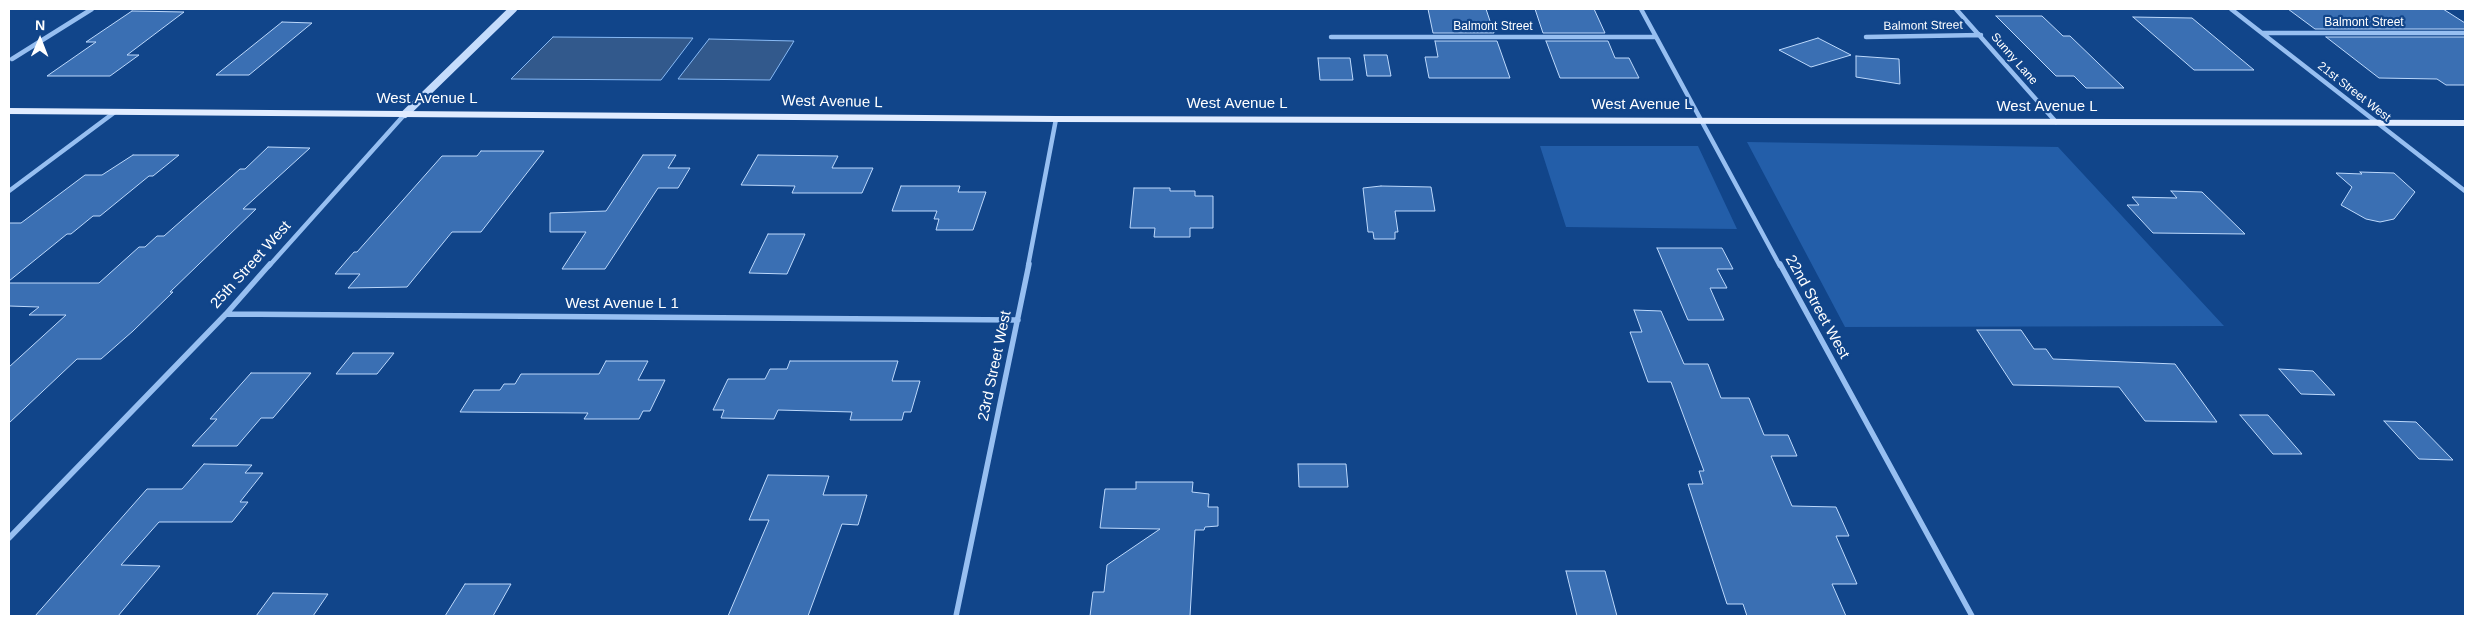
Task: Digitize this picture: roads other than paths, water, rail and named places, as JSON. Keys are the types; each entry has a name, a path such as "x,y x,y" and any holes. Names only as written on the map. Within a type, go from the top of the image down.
{"main road":[{"name":"West Avenue L","path":"9,111 1056,119 2465,123"}],"street":[{"path":"12,59 92,9"},
{"name":"25th Street West","path":"9,538 226,314 405,114 513,9"},
{"name":"22nd Street West","path":"1641,9 1654,37 1972,616"},
{"name":"Sunny Lane","path":"1956,9 2056,122"},
{"name":"21st Street West","path":"2231,9 2465,191"},
{"name":"Balmont Street","path":"2262,33 2465,33"},
{"name":"Balmont Street","path":"1866,37 1981,35"},
{"name":"Balmont Street","path":"1331,38 1654,37"},
{"path":"9,191 116,111"},
{"name":"23rd Street West","path":"956,616 1018,320 1056,119"},
{"name":"West Avenue L 1","path":"226,314 1018,320"}]}
